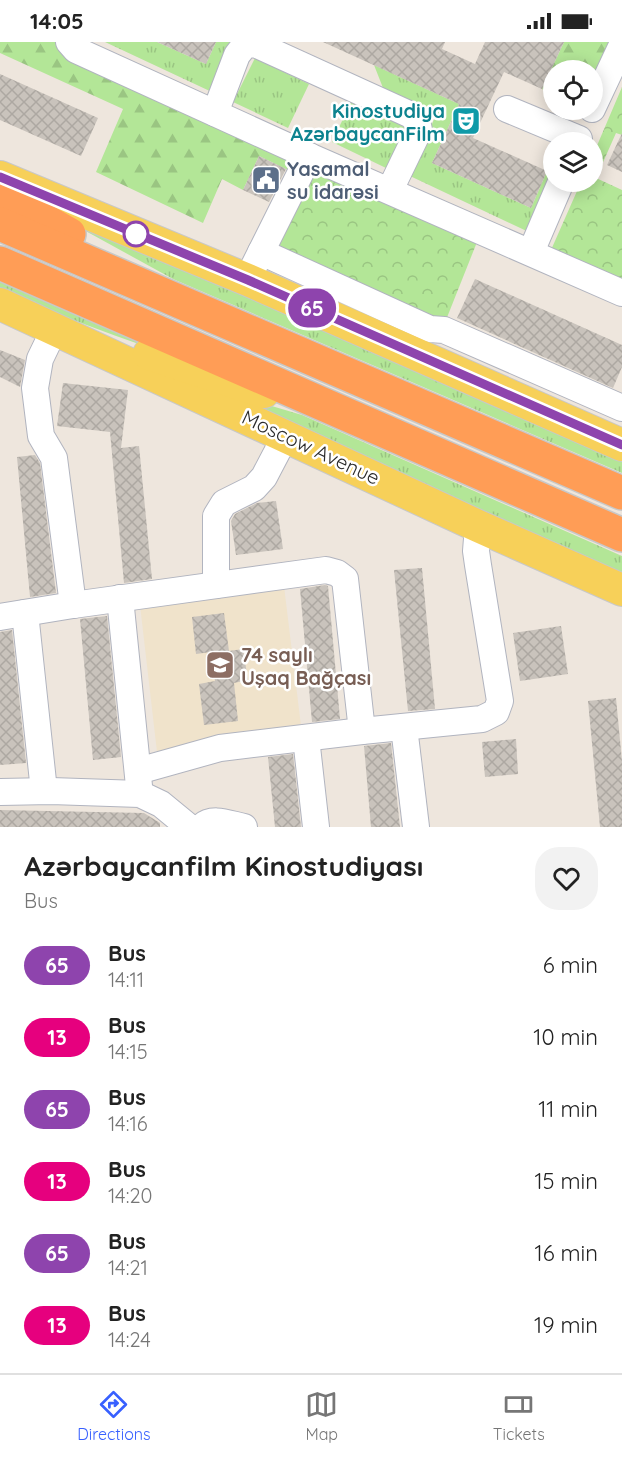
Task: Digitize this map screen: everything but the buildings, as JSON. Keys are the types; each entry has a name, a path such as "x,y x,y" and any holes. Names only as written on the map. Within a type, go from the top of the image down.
{"highway":[{"path":"0,195 209,314"},
{"path":"0,224 622,493"},
{"path":"0,263 622,535"}],"main road":[{"path":"0,177 248,280 622,445"},
{"path":"0,304 402,439"},
{"name":"Moscow Avenue","path":"0,304 478,526 622,590"}],"lane":[{"path":"69,42 76,50 309,156 622,293"},
{"path":"215,112 237,55 245,45 255,44 411,115 417,121 419,129 390,190"},
{"path":"603,86 622,45"},
{"path":"507,110 557,132"},
{"path":"248,280 309,156"},
{"path":"531,252 557,192"},
{"path":"261,252 430,329 444,330 622,408"},
{"path":"54,330 40,359 35,388 41,436 54,458 73,605"},
{"path":"216,585 216,516 224,503 254,488 264,477 286,435"},
{"path":"0,792 44,791 139,783 220,748 490,717 499,707 500,700 476,551 478,526"},
{"path":"0,617 326,570 337,573 345,579 362,731"},
{"path":"120,598 139,783 189,827"},
{"path":"25,613 44,791"},
{"path":"404,727 416,827"},
{"path":"306,738 316,827"},
{"path":"201,827 215,820 244,827"}],"shaded area":[{"name":"74 saylı Uşaq Bağçası","path":"284,586 301,726 157,752 140,605"}],"green space":[{"path":"0,42 57,42 297,152 290,171 259,156 243,190 222,179 203,223 96,172 123,109 0,53"},
{"path":"105,42 157,42 206,64 216,42 237,42 214,93"},
{"path":"564,42 609,42 603,65 603,60 556,60"},
{"path":"255,58 309,84 288,128 233,102"},
{"path":"374,65 459,104 432,163 531,208 543,180 543,192 547,192 533,234 410,176 435,117 385,93"},
{"path":"622,87 622,135 616,133 603,162 603,132"},
{"path":"353,98 408,124 386,168 332,142"},
{"path":"320,161 479,237 444,325 278,248"},
{"path":"603,181 622,190 622,279 551,250 577,192 603,192"},
{"path":"11,190 622,457 622,473 173,279"},
{"path":"0,274 231,375 115,336 0,290"},
{"path":"187,381 302,415 622,556 622,577"}],"bus line":[{"name":"65","path":"0,177 248,280 622,445"}],"place":[{"name":"Kinostudiya AzərbaycanFilm","path":"466,121"},
{"name":"Yasamal su idarəsi","path":"266,180"},
{"name":"74 saylı Uşaq Bağçası","path":"220,665"}]}
